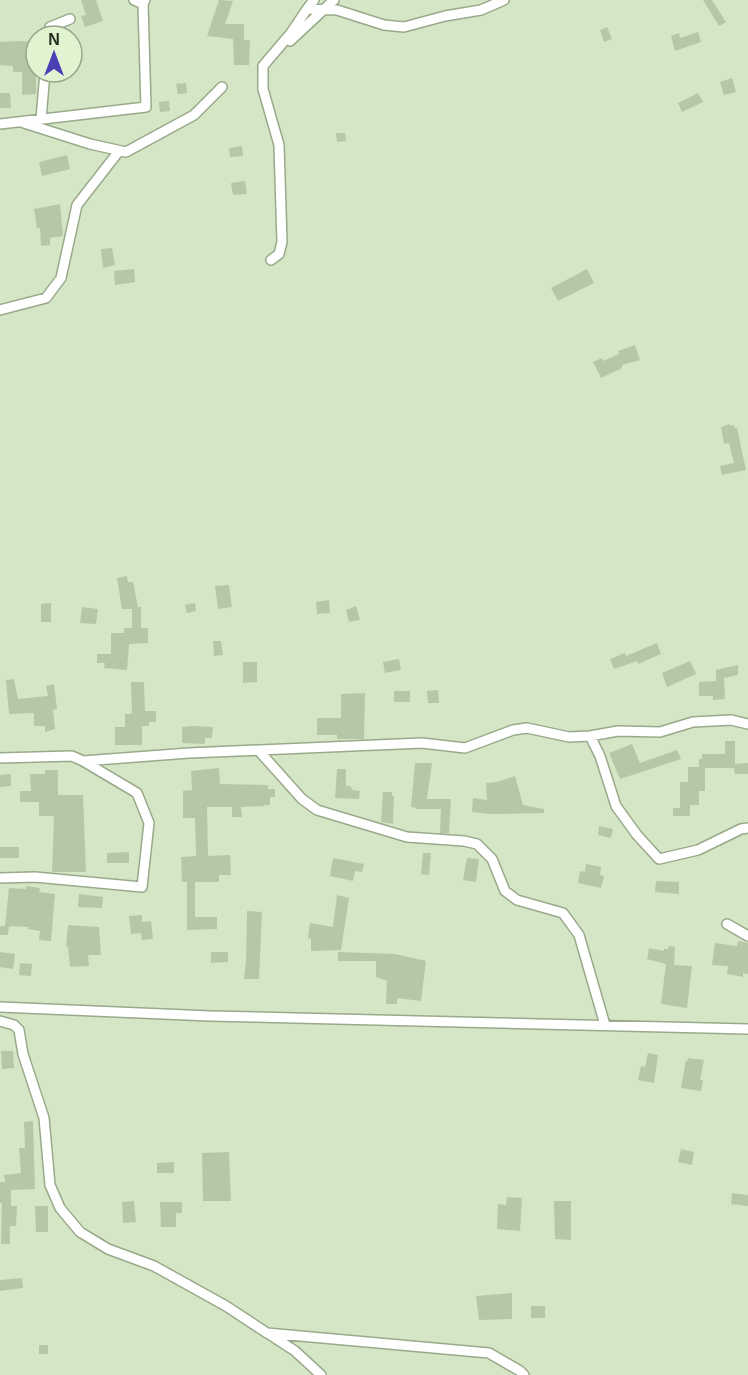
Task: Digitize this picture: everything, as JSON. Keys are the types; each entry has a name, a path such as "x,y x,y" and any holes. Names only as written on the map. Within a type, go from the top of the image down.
{"street":[{"path":"271,260 279,254 282,242 279,145 263,89 262,66 314,0"},
{"path":"275,52 303,31 334,0"},
{"path":"307,9 337,10 384,25 404,27 481,10 504,0"},
{"path":"0,123 146,107 141,1"},
{"path":"58,24 70,19"},
{"path":"41,119 44,84"},
{"path":"19,121 90,144 126,152 194,115 222,87"},
{"path":"0,310 46,298 61,278 77,205 119,151"},
{"path":"83,761 189,753 423,743 465,748 513,730 527,728 569,737 618,731 660,732 693,722 731,720 748,724"},
{"path":"590,736 600,756 616,806 659,860 698,850 741,829 748,828"},
{"path":"259,751 302,799 317,810 407,837 477,844 492,859 505,891 517,900 564,913 579,934 604,1025"},
{"path":"0,758 72,756 137,793 149,823 142,887 35,877 0,878"},
{"path":"727,924 748,936"},
{"path":"0,1007 210,1016 748,1029"},
{"path":"0,1021 14,1025 19,1030 23,1054 44,1118 50,1185 60,1208 80,1232 108,1249 154,1266 226,1306 295,1351 321,1375"},
{"path":"267,1333 489,1353 524,1375"}],"building":[{"path":"81,0 96,0 103,21 85,27 81,16 86,15"},
{"path":"219,0 233,1 225,24 244,24 244,40 250,40 249,65 234,65 233,39 207,36"},
{"path":"703,0 712,0 726,22 719,26"},
{"path":"607,27 612,39 604,42 600,30"},
{"path":"698,32 701,42 675,51 671,36 679,33 680,38"},
{"path":"24,41 24,84 36,84 36,94 22,95 22,72 13,72 13,66 0,65 0,42"},
{"path":"732,78 736,92 724,95 720,82"},
{"path":"186,83 187,93 178,94 176,84"},
{"path":"0,93 10,93 11,108 0,108"},
{"path":"698,93 703,102 682,112 678,103"},
{"path":"169,101 170,111 160,112 159,102"},
{"path":"336,133 345,133 346,141 337,142"},
{"path":"242,146 243,156 230,157 229,148"},
{"path":"67,155 70,169 42,176 39,162"},
{"path":"245,181 247,194 233,195 231,183"},
{"path":"60,204 63,236 50,238 50,245 41,246 40,228 37,228 34,209"},
{"path":"112,248 115,265 103,268 101,249"},
{"path":"134,269 135,282 115,285 114,271"},
{"path":"587,269 594,283 558,301 551,288"},
{"path":"635,345 640,360 622,365 622,368 601,378 593,362 602,358 603,361 619,354 618,351"},
{"path":"730,424 737,428 746,470 722,475 720,466 734,463 729,443 724,444 721,427"},
{"path":"127,576 128,582 133,582 138,607 141,607 141,628 148,628 148,643 129,644 127,670 104,668 105,663 97,663 97,654 111,654 111,633 124,633 124,628 132,628 132,609 122,609 117,578"},
{"path":"229,585 232,607 218,609 215,586"},
{"path":"329,600 330,613 317,614 316,602"},
{"path":"51,603 51,622 41,622 41,604"},
{"path":"195,603 196,611 187,613 185,605"},
{"path":"356,606 360,620 349,622 346,610"},
{"path":"82,607 98,609 96,624 80,623"},
{"path":"213,641 221,641 223,655 214,656"},
{"path":"657,643 661,654 638,664 637,661 614,669 610,659 625,653 626,656"},
{"path":"399,659 401,670 385,673 383,662"},
{"path":"690,661 696,674 667,687 662,673"},
{"path":"243,662 257,662 257,682 243,683"},
{"path":"738,665 738,675 724,678 725,699 713,700 713,696 699,696 699,682 716,681 716,670"},
{"path":"14,679 18,699 48,696 46,686 54,684 57,709 53,710 55,729 45,732 45,726 34,726 34,713 9,714 6,680"},
{"path":"131,682 144,682 145,711 156,711 156,722 149,722 149,726 142,726 142,745 115,745 115,727 125,727 125,714 132,712"},
{"path":"438,690 439,703 428,703 427,691"},
{"path":"394,691 410,691 410,702 394,702"},
{"path":"365,693 364,739 337,739 337,735 317,735 317,718 341,718 341,694"},
{"path":"182,727 213,727 212,738 205,738 205,744 182,743"},
{"path":"725,741 735,741 735,764 748,763 748,774 735,774 734,768 705,768 705,791 699,791 699,805 690,805 690,816 673,816 673,808 680,808 680,782 688,782 688,767 699,767 702,754 725,754"},
{"path":"632,744 640,763 677,750 681,759 620,779 609,753"},
{"path":"415,763 432,763 427,799 451,799 449,833 440,833 441,809 411,807"},
{"path":"219,768 220,784 268,785 268,789 275,789 275,797 270,797 270,805 241,807 242,817 232,817 232,807 207,807 208,856 230,855 231,875 219,875 219,882 195,882 195,917 217,917 217,929 187,930 187,882 182,882 181,857 196,856 195,818 183,818 183,791 192,790 191,771"},
{"path":"337,769 346,769 346,786 360,791 359,799 335,798"},
{"path":"45,770 58,770 58,795 83,795 86,872 52,872 54,816 39,816 39,802 20,802 20,791 31,791 30,774 45,774"},
{"path":"11,774 11,786 0,787 0,775"},
{"path":"515,776 523,805 544,809 544,813 472,812 473,798 487,800 486,783"},
{"path":"383,792 392,792 394,796 393,824 381,822"},
{"path":"599,826 613,829 611,838 598,835"},
{"path":"0,847 19,847 19,858 0,858"},
{"path":"129,852 129,863 107,863 107,853"},
{"path":"423,853 431,853 429,875 421,874"},
{"path":"333,858 364,864 362,872 355,871 353,881 330,876"},
{"path":"467,858 479,859 476,882 463,880"},
{"path":"586,864 601,867 600,875 604,876 601,888 578,883 580,871 585,872"},
{"path":"656,881 679,882 679,894 655,892"},
{"path":"26,886 40,888 39,892 55,894 51,941 39,940 40,931 28,929 29,927 5,926 9,888 26,889"},
{"path":"79,894 103,897 102,908 78,907"},
{"path":"337,895 349,898 341,950 311,951 311,939 308,938 310,923 333,927"},
{"path":"247,911 262,912 259,979 244,979"},
{"path":"142,915 142,922 151,921 153,939 142,940 141,933 131,934 129,916"},
{"path":"68,925 99,927 101,955 88,955 89,966 70,967 68,947 66,947"},
{"path":"0,926 9,926 8,935 0,935"},
{"path":"738,941 748,943 748,974 743,973 743,977 727,974 728,966 712,965 715,943 737,946"},
{"path":"669,946 675,947 674,965 692,966 687,1008 661,1004 666,964 647,959 649,948 664,951"},
{"path":"0,952 15,954 13,969 0,967"},
{"path":"211,952 228,952 228,962 211,963"},
{"path":"338,952 395,954 426,961 421,1001 397,998 397,1004 386,1004 387,981 376,977 376,961 338,961"},
{"path":"20,963 32,964 31,976 19,975"},
{"path":"1,1051 13,1051 14,1068 2,1069"},
{"path":"648,1053 658,1055 654,1083 638,1080 641,1066 645,1067"},
{"path":"688,1058 704,1060 700,1080 703,1080 701,1091 681,1088"},
{"path":"33,1121 35,1189 11,1190 11,1206 17,1206 16,1226 10,1226 10,1244 1,1244 0,1182 5,1182 4,1175 21,1173 19,1148 25,1148 24,1122"},
{"path":"681,1149 694,1152 692,1165 678,1162"},
{"path":"229,1152 231,1201 203,1201 202,1153"},
{"path":"174,1162 174,1173 157,1173 157,1163"},
{"path":"732,1193 748,1195 748,1206 731,1204"},
{"path":"507,1197 522,1198 520,1231 497,1229 498,1204 506,1205"},
{"path":"134,1201 136,1222 123,1223 122,1202"},
{"path":"554,1201 571,1201 571,1240 555,1239"},
{"path":"160,1202 182,1202 182,1213 176,1213 176,1227 161,1227"},
{"path":"35,1206 48,1206 48,1232 36,1232"},
{"path":"22,1278 23,1288 0,1291 0,1280"},
{"path":"512,1293 512,1319 479,1320 476,1296"},
{"path":"531,1306 545,1306 545,1318 531,1318"},
{"path":"39,1345 48,1345 48,1354 39,1354"}]}
